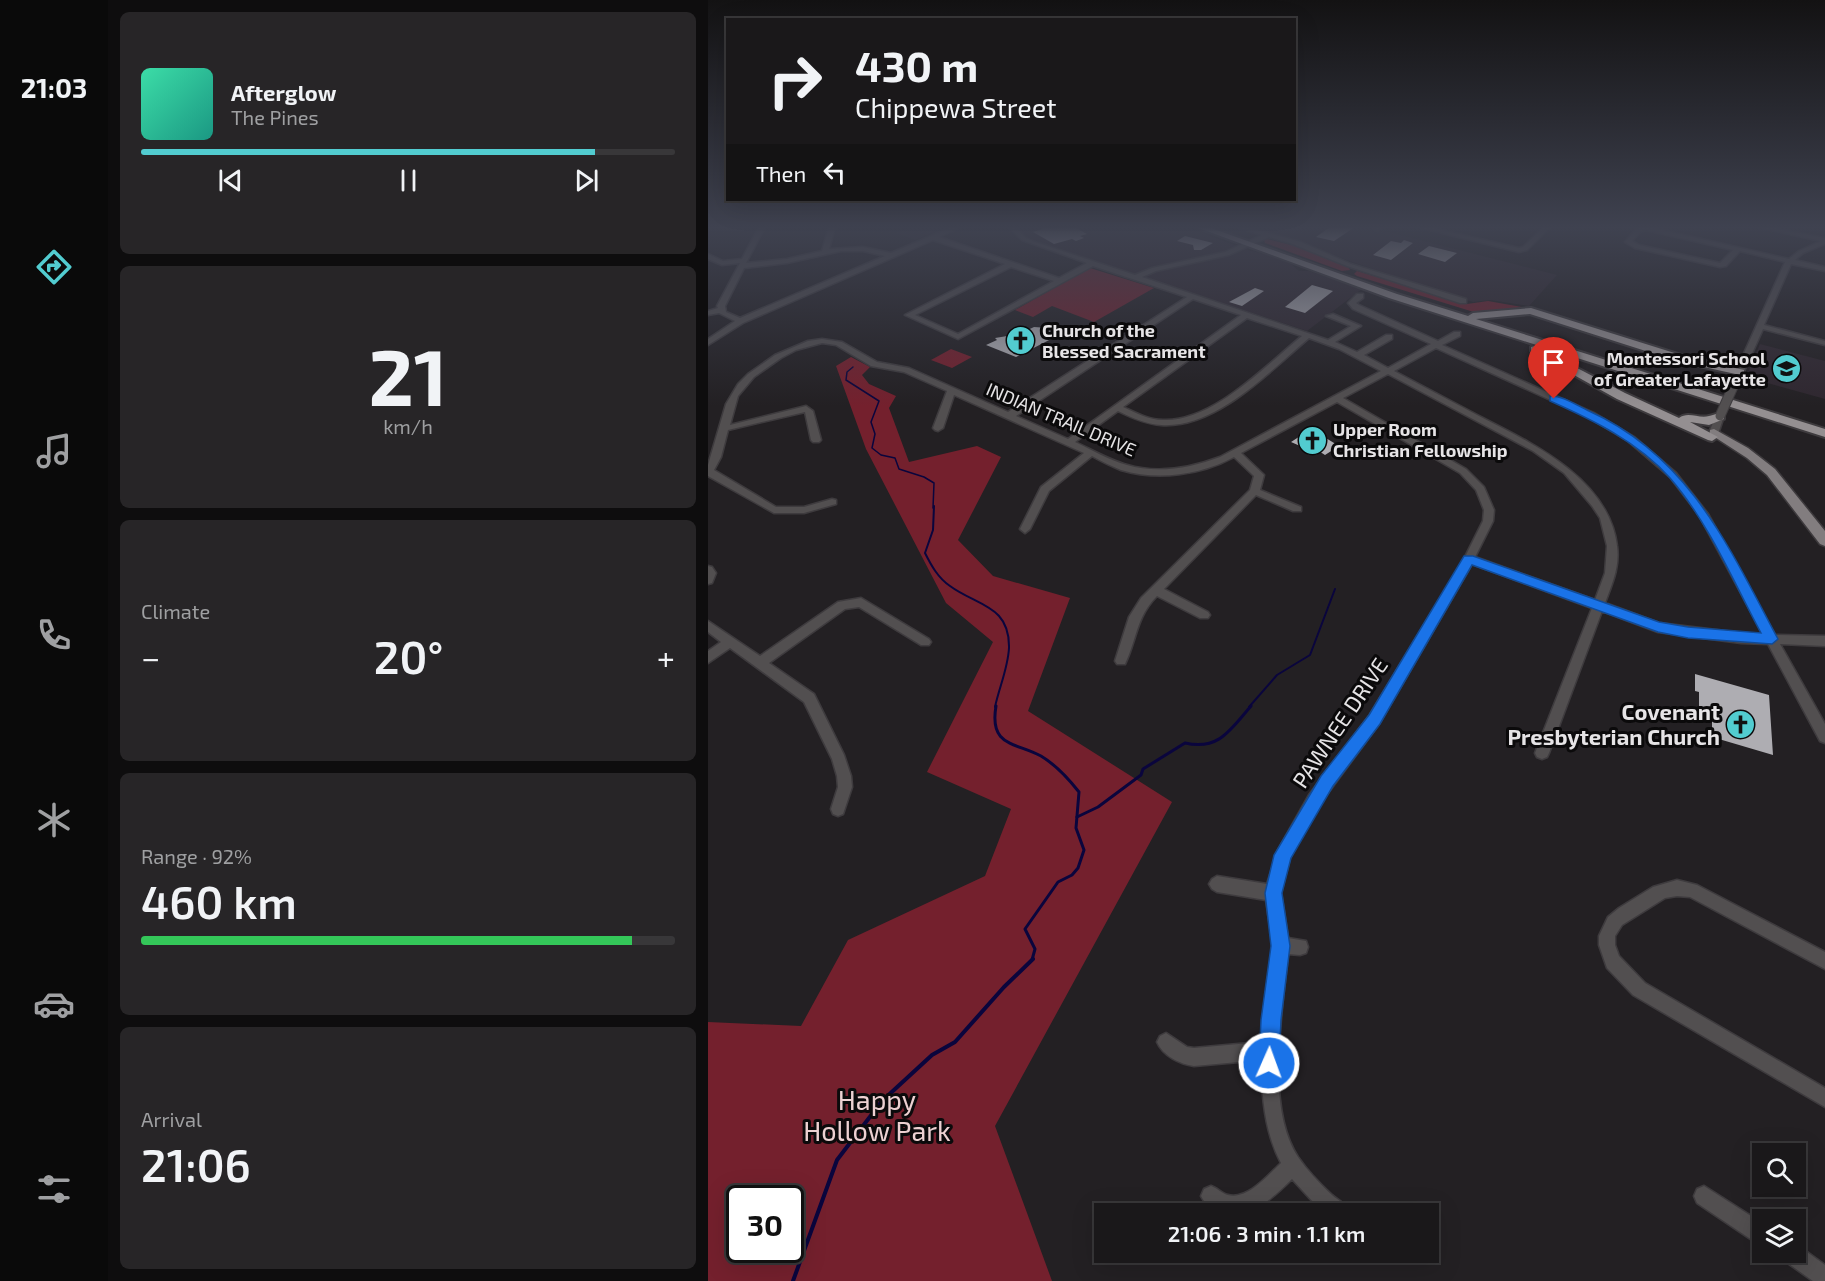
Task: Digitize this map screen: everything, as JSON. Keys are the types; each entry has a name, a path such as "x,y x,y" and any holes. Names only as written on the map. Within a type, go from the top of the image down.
{"highway":[{"path":"1379,287 1470,318 1825,425"},
{"path":"1379,287 1825,433"},
{"path":"1470,318 1487,317 1512,311 1531,311 1738,376"},
{"path":"1521,332 1509,323 1509,317 1519,313 1536,315 1662,356 1738,376"},
{"path":"1470,318 1621,396 1713,435"},
{"path":"1713,435 1633,395 1629,388 1630,385 1638,381 1652,381 1737,403"},
{"path":"1681,417 1701,422 1715,420 1720,416"}],"main road":[{"path":"1713,435 1781,484 1798,503 1825,542"}],"street":[{"path":"721,310 732,287"},
{"path":"708,343 740,321 817,287"},
{"path":"965,287 909,315 958,337 1049,287"},
{"path":"1161,287 1330,342 1358,354 1536,449 1567,471 1582,486 1605,518 1612,546 1611,573 1542,753"},
{"path":"1419,287 1463,301"},
{"path":"1713,435 1778,287"},
{"path":"1360,296 1353,301 1356,307 1591,415 1631,439 1673,475 1703,514 1825,736"},
{"path":"1009,416 1192,297"},
{"path":"721,310 727,316 740,321"},
{"path":"708,313 721,310"},
{"path":"1068,443 1246,315"},
{"path":"1330,316 1357,326 1330,342"},
{"path":"1760,326 1825,343"},
{"name":"INDIAN TRAIL DRIVE","path":"709,473 735,395 754,371 812,342 834,341 870,362 906,370 1123,467 1157,472 1207,465 1236,453 1457,334"},
{"path":"1116,407 1153,422 1174,423 1194,419 1223,404 1308,335"},
{"path":"1358,354 1389,337"},
{"path":"938,428 951,391"},
{"name":"PAWNEE DRIVE","path":"1326,1203 1292,1165 1282,1146 1275,1122 1271,1096 1269,1050 1281,946 1273,893 1283,855 1314,801 1374,720 1469,559 1488,521 1489,510 1486,500 1472,479 1463,471 1337,398"},
{"path":"723,429 807,409 816,440"},
{"path":"1024,529 1045,489 1090,453"},
{"path":"1121,661 1135,616 1144,602 1255,491 1258,476 1236,453"},
{"path":"709,473 774,510 804,510 832,502"},
{"path":"1255,491 1297,509"},
{"path":"1469,559 1636,621 1676,631 1825,641"},
{"path":"708,570 711,573 708,580"},
{"path":"1156,590 1204,615"},
{"path":"759,663 842,605 852,602 861,602 926,642"},
{"path":"708,626 809,698 839,759 844,776 845,788 838,809"},
{"path":"708,658 730,642"},
{"path":"1217,884 1273,893"},
{"path":"1825,961 1692,890 1681,887 1661,890 1619,918 1611,926 1607,935 1610,958 1616,969 1639,989 1825,1098"},
{"path":"1281,946 1300,947"},
{"path":"1166,1042 1184,1056 1194,1057 1269,1050"},
{"path":"1211,1196 1226,1205 1240,1204 1270,1186 1292,1165"},
{"path":"1704,1196 1752,1228"},
{"path":"1806,1263 1825,1276"}],"shaded area":[{"path":"1172,287 1355,287 1362,289 1307,331"},
{"path":"1427,287 1546,287 1529,306 1490,300 1473,302"},
{"name":"Montessori School of Greater Lafayette","path":"1760,344 1825,361 1825,399 1746,377"}],"green space":[{"path":"1056,287 1154,288 1094,322 1052,306 1033,317 1015,310"},
{"path":"1392,287 1410,287 1467,304 1488,301 1527,308 1477,313"},
{"path":"951,349 972,357 952,368 931,360"},
{"name":"Happy Hollow Park","path":"851,357 870,367 862,375 869,384 896,396 889,408 909,462 977,446 1001,457 958,540 993,576 1070,598 1028,711 1172,802 995,1126 1052,1281 708,1281 708,1022 801,1026 848,940 985,876 1011,809 927,772 993,642 946,603 866,449 836,366"}],"building":[{"path":"1310,287 1333,291 1305,313 1285,307"},
{"path":"1255,288 1264,291 1242,306 1229,302"},
{"name":"Church of the Blessed Sacrament","path":"1034,327 1049,328 1057,336 1016,357 986,345 997,340 995,338 1019,334"},
{"name":"Upper Room Christian Fellowship","path":"1311,429 1339,446 1325,455 1311,446 1307,449 1291,442"},
{"name":"Covenant Presbyterian Church","path":"1695,674 1769,695 1773,755 1712,737 1712,712 1699,706 1699,692 1695,691"}],"waterway":[{"path":"853,367 847,372 846,380 879,401 871,422 875,434 872,448 881,455 895,458 899,469 924,477 934,483 933,508"},
{"path":"934,506 933,530 925,553 930,562 946,583 998,615 1008,634 1008,655 995,707"},
{"path":"1249,707 1277,675 1310,655 1335,589"},
{"path":"996,706 996,729 1000,736 1013,745 1041,756 1062,772 1079,792 1076,828 1084,850 1078,868 1072,875 1058,882 1025,929 1035,949 1032,960"},
{"path":"1077,817 1098,807 1141,775 1143,769 1185,743 1197,745 1216,741 1230,730 1251,706"},
{"path":"793,1281 837,1160 882,1101 932,1055 955,1042 1004,987 1032,960"}],"place":[{"name":"Church of the Blessed Sacrament","path":"1021,341"},
{"name":"Montessori School of Greater Lafayette","path":"1787,369"},
{"name":"Upper Room Christian Fellowship","path":"1312,440"},
{"name":"Covenant Presbyterian Church","path":"1741,725"}],"route":[{"path":"1269,1063 1271,1020 1281,946 1273,893 1283,855 1327,781 1374,720 1469,559 1636,621 1658,627 1741,638 1772,639 1703,514 1673,475 1631,439 1591,415 1554,399"}]}
